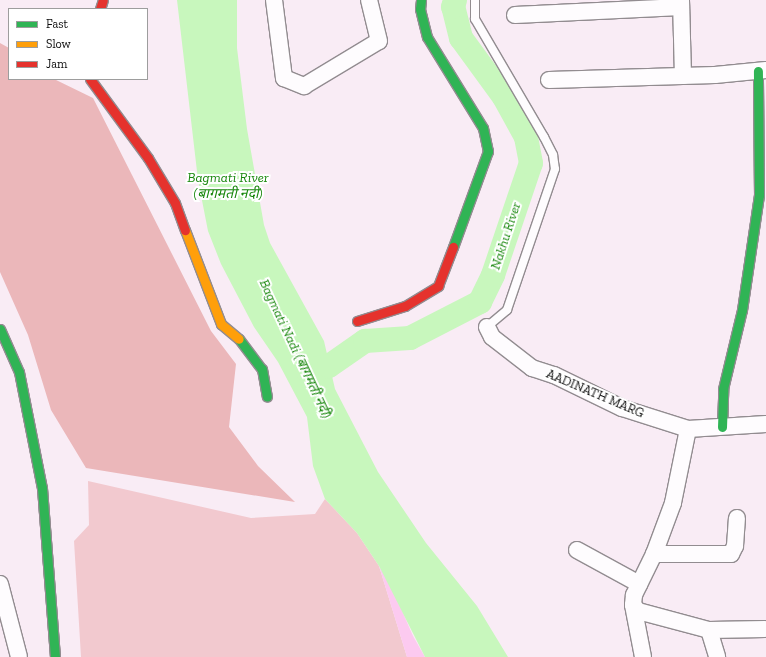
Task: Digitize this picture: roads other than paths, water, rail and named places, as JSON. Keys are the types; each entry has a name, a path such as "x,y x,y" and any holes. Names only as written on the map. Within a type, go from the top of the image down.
{"street":[{"path":"274,0 284,78 304,86 379,41 369,0"},
{"path":"357,321 405,306 438,286 488,151 483,128 427,38 420,9 421,0"},
{"path":"515,15 681,4 683,76"},
{"path":"549,80 683,76 762,70 759,195 742,310 723,389 722,427"},
{"path":"91,80 148,158 175,202 220,324 244,343 262,369 267,397"},
{"name":"AADINATH MARG","path":"487,327 492,337 532,368 554,375 622,408 688,429 766,424"},
{"path":"0,329 19,372 42,488 55,657"},
{"path":"643,657 633,605 639,584 654,554 673,503 688,429"},
{"path":"654,554 731,554 735,546 737,518"},
{"path":"577,550 639,584"},
{"path":"0,584 19,657"},
{"path":"633,605 638,611 709,630 765,629"},
{"path":"709,630 717,657"}],"lane":[{"path":"475,0 475,19 544,137 553,155 555,169 507,310 487,327"}],"water":[{"path":"177,0 237,0 237,48 247,129 264,225 270,243 324,341 335,389 378,472 426,543 477,606 508,657 425,657 379,566 357,533 325,499 313,466 307,417 278,362 254,327 221,264 208,231 198,180"}],"waterway":[{"name":"Nakhu River","path":"307,370 329,366 365,341 410,338 480,302 493,275 531,163 526,137 504,97 461,38 453,7 455,0"}],"water label":[{"name":"Bagmati River (बागमती नदी)","path":"228,186"},
{"name":"Bagmati Nadi (बागमती नदी)","path":"295,349"}]}
